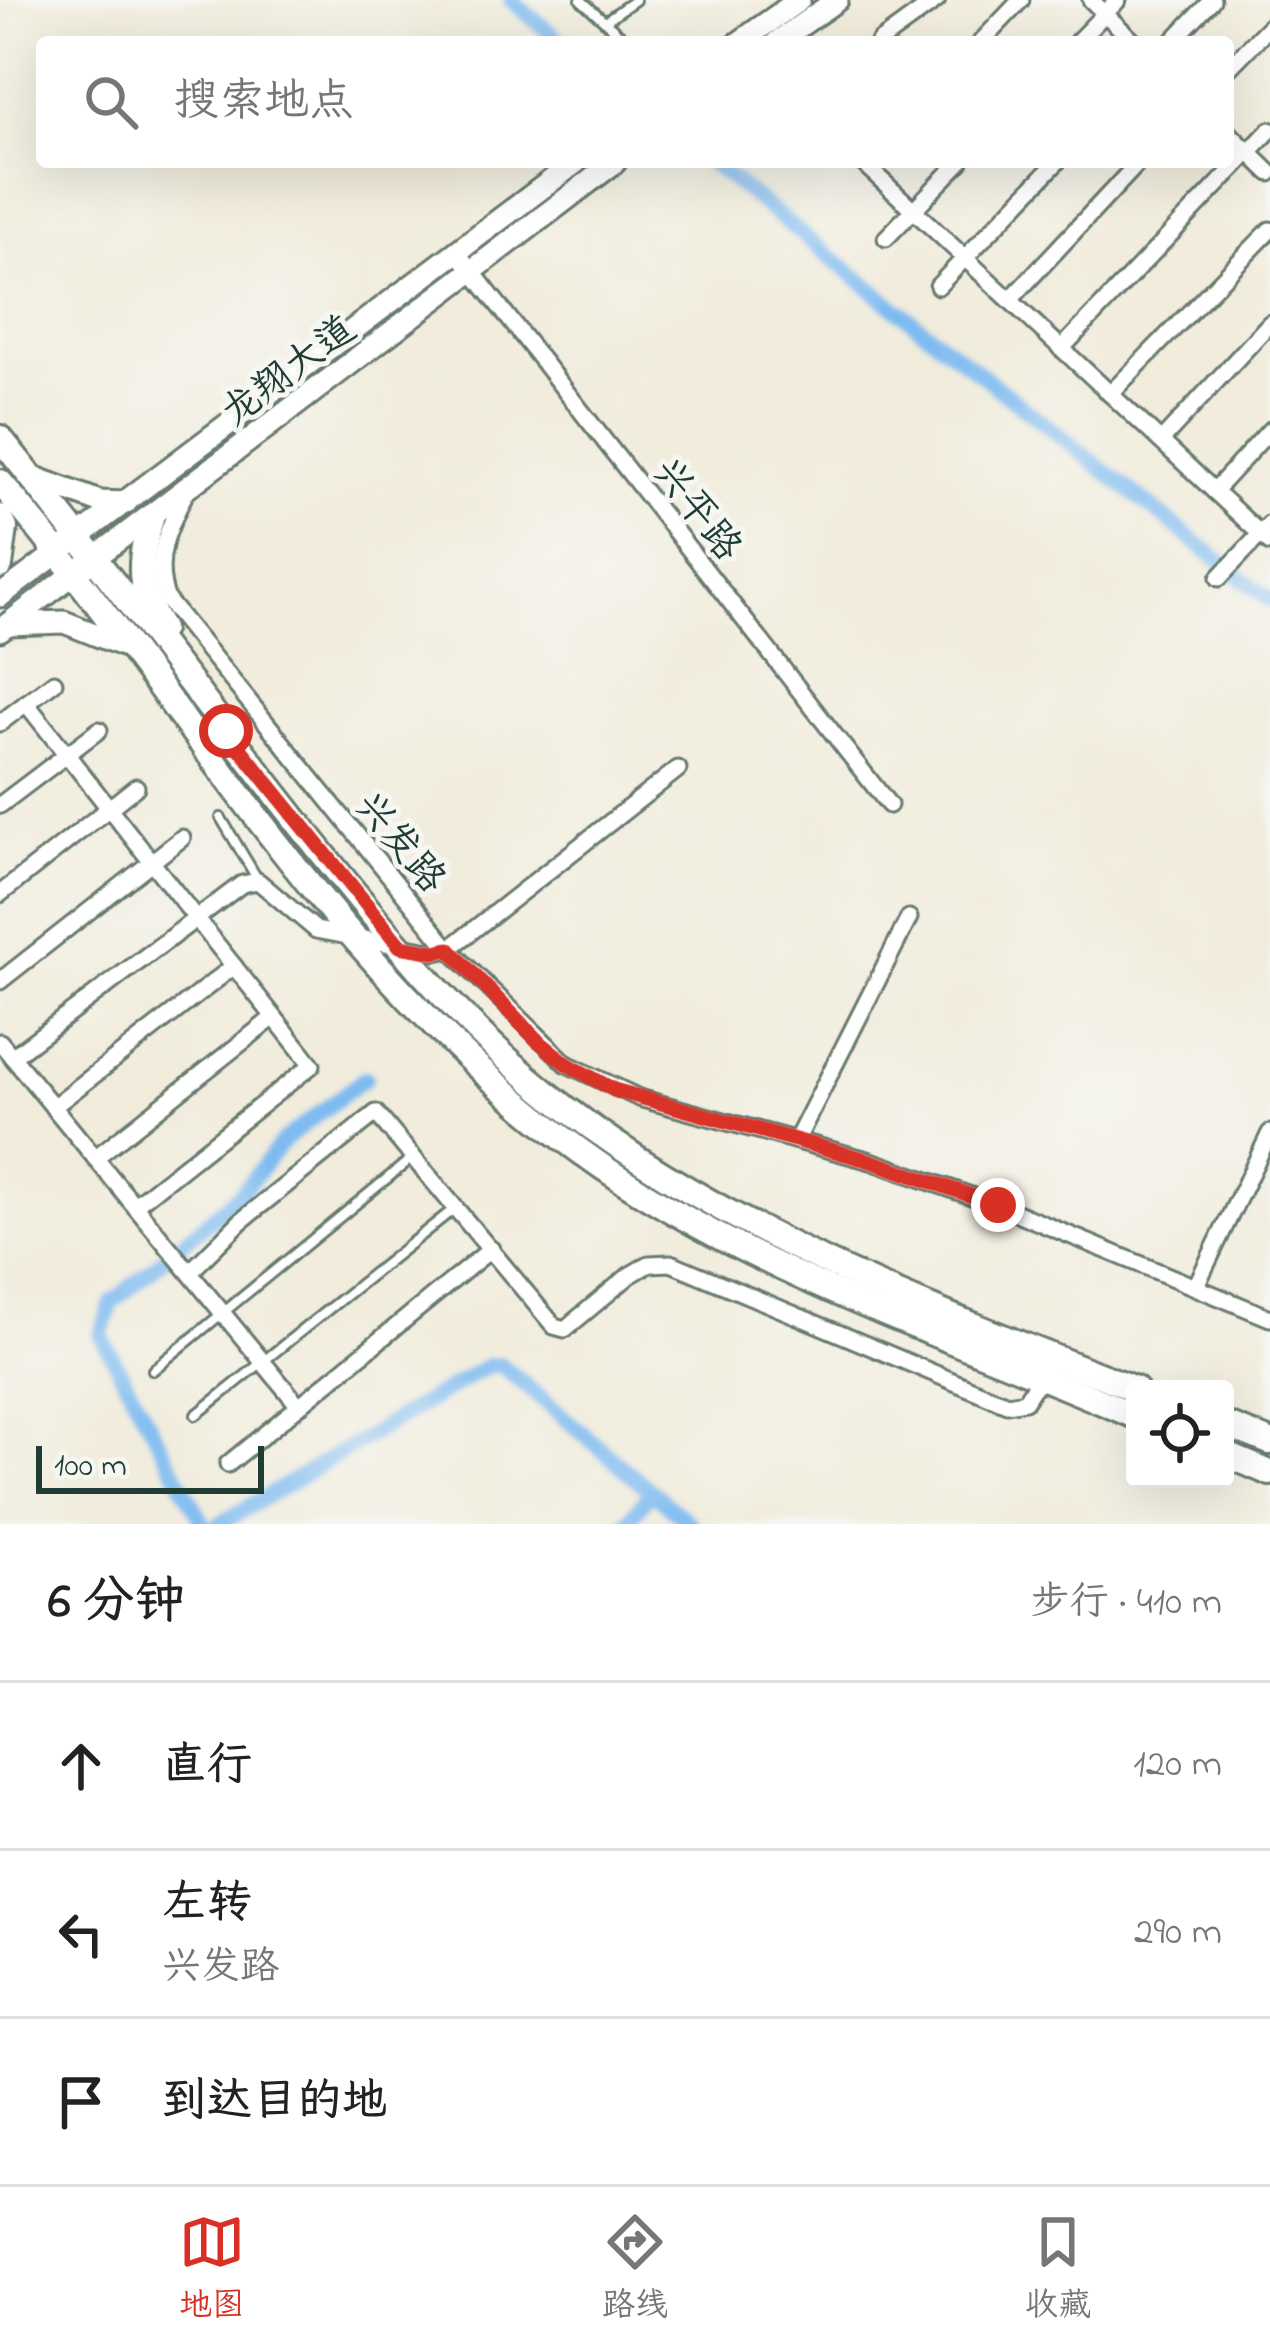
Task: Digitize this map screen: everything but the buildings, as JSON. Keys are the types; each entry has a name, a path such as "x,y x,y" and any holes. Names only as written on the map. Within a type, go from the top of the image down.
{"main road":[{"path":"748,36 799,0"},
{"path":"786,36 837,0"},
{"name":"龙翔大道","path":"0,596 568,168"},
{"name":"龙翔大道","path":"4,627 607,168"},
{"path":"0,438 29,476 127,646 355,939 424,1016 511,1098 627,1184 800,1276 1044,1365 1126,1387"},
{"path":"29,476 100,502 126,503"},
{"path":"0,482 68,547"},
{"path":"0,517 4,528 0,566"},
{"path":"151,518 140,566 143,590 152,614 203,685 226,731"},
{"path":"83,569 226,731 400,946 525,1075 683,1187 1044,1365 1126,1411"},
{"path":"4,627 64,622 127,646"},
{"path":"1234,1428 1270,1442"},
{"path":"1234,1458 1270,1473"}],"street":[{"path":"887,36 937,0"},
{"path":"987,36 1022,0"},
{"path":"1090,0 1128,36"},
{"path":"1083,36 1118,0"},
{"path":"1178,36 1213,0"},
{"path":"1234,63 1270,26"},
{"path":"1234,168 1270,130"},
{"path":"1234,138 1270,172"},
{"path":"869,168 1267,534 1219,578"},
{"path":"886,238 954,168"},
{"path":"938,286 1051,168"},
{"path":"1010,300 1133,168"},
{"path":"1061,349 1234,168"},
{"path":"1110,394 1270,230"},
{"name":"兴平路","path":"457,252 889,805"},
{"path":"1161,441 1270,323"},
{"path":"1214,490 1270,430"},
{"name":"兴发路","path":"186,492 162,548 159,579 167,600 449,949 567,1064 639,1098 796,1141 998,1205 1270,1318"},
{"path":"0,722 55,682"},
{"path":"26,703 312,1065 135,1205"},
{"path":"0,806 99,730"},
{"path":"12,1057 224,893 258,881 316,930 435,952 449,949 678,770"},
{"path":"0,894 136,787"},
{"path":"0,982 182,838"},
{"path":"796,1141 909,918"},
{"path":"53,1107 234,966"},
{"path":"95,1158 274,1018"},
{"path":"0,1042 299,1406"},
{"path":"188,1269 376,1112 554,1326 566,1329 649,1264 671,1263 1007,1404 1025,1401 1044,1365"},
{"path":"1196,1286 1270,1133"},
{"path":"228,1464 491,1249"}],"lane":[{"path":"581,0 621,36"},
{"path":"605,21 635,0"},
{"path":"221,818 251,860 258,881"},
{"path":"153,1370 414,1157"},
{"path":"196,1415 456,1207"}],"waterway":[{"path":"511,0 554,36"},
{"path":"717,168 1270,600"},
{"path":"204,1524 101,1336 112,1303 242,1192 283,1141 365,1078"},
{"path":"220,1524 487,1366 501,1365 691,1524"},
{"path":"626,1524 649,1494"}],"route":[{"path":"226,731 400,946 435,952 449,949 537,1040 567,1064 614,1090 871,1161 998,1205"}]}
